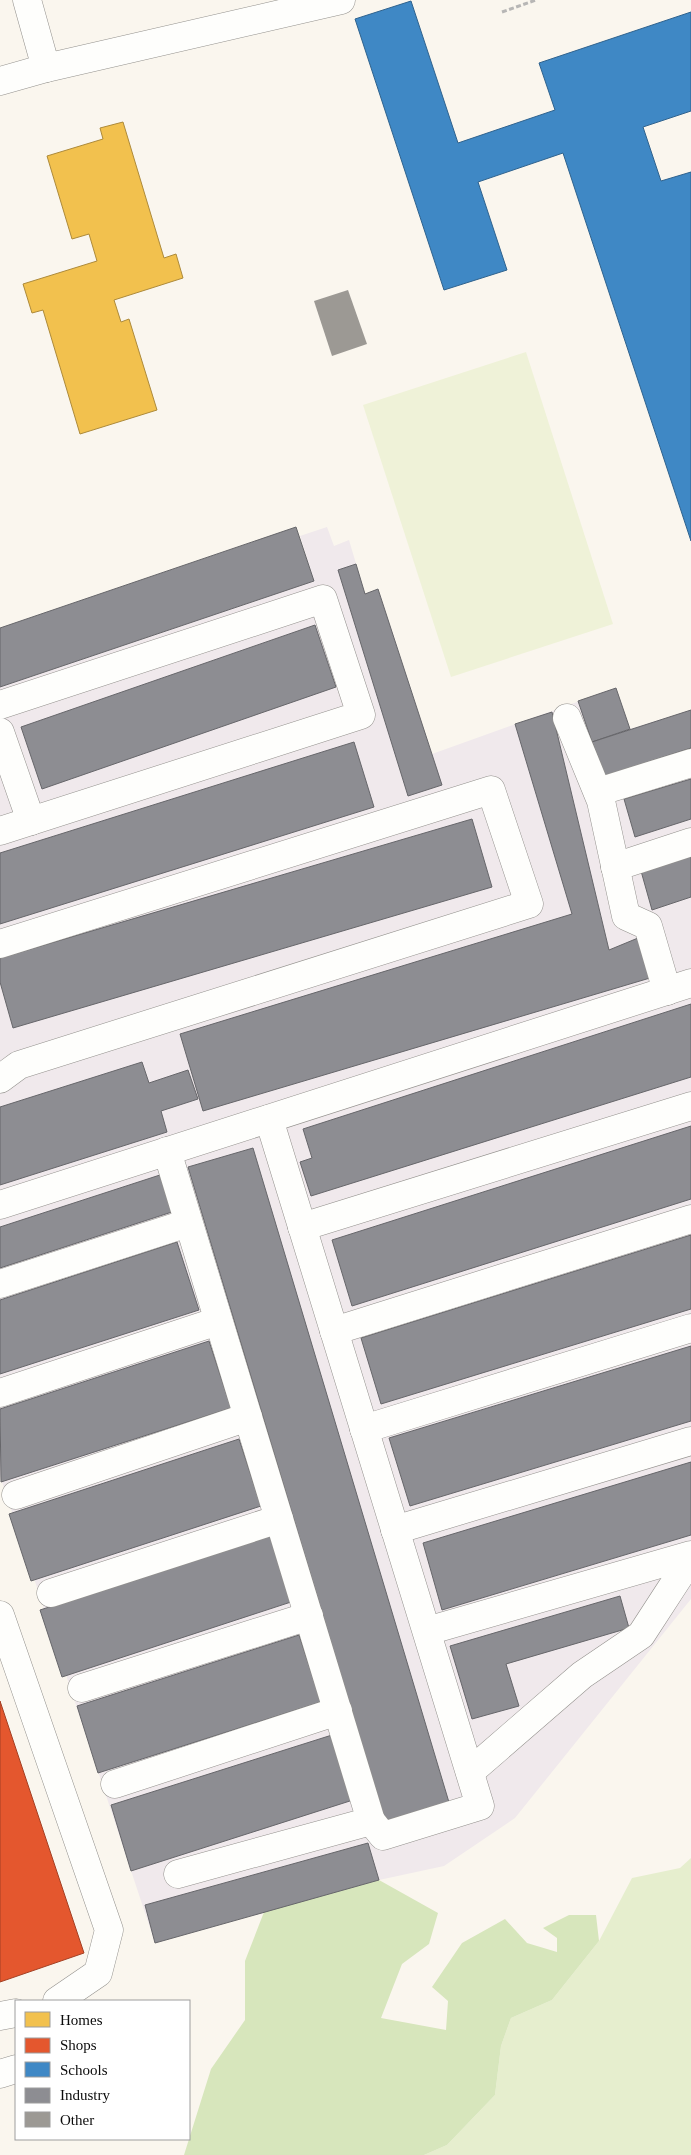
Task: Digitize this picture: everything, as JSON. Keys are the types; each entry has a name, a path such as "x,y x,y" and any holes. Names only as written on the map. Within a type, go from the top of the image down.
{"street":[{"path":"27,0 46,68"},
{"path":"0,81 46,68 341,0"},
{"path":"0,705 323,599 361,714 0,832"},
{"path":"0,1205 679,987 648,926 626,916 598,792 567,718"},
{"path":"0,732 31,822"},
{"path":"598,792 691,763"},
{"path":"0,944 490,790 530,904 19,1065 0,1078"},
{"path":"615,866 691,842"},
{"path":"302,1227 691,1106"},
{"path":"167,1152 371,1821 383,1836 480,1806 269,1118"},
{"path":"334,1331 691,1219"},
{"path":"0,1284 188,1223"},
{"path":"0,1393 218,1320"},
{"path":"364,1429 691,1328"},
{"path":"16,1494 248,1417"},
{"path":"395,1530 691,1441"},
{"path":"51,1593 279,1519"},
{"path":"427,1631 691,1557"},
{"path":"470,1772 582,1675 641,1635 691,1557"},
{"path":"0,1615 109,1930 98,1973 58,2000"},
{"path":"82,1688 308,1616"},
{"path":"115,1784 338,1711"},
{"path":"178,1874 371,1821"},
{"path":"0,2016 15,2013"},
{"path":"0,2074 15,2069"}],"path":[{"path":"502,12 536,0"}],"shaded area":[{"path":"327,527 334,546 349,540 365,594 378,589 432,754 616,688 630,729 691,710 691,1599 515,1818 444,1866 379,1880 155,1943 0,1476 0,687 314,581 300,536"}],"green space":[{"path":"526,352 613,624 451,677 363,405"},
{"path":"691,1858 691,2155 424,2155 447,2145 495,2095 501,2046 511,2018 552,2000 599,1941 632,1878 680,1868"},
{"path":"379,1880 438,1913 429,1944 402,1964 381,2018 446,2030 448,2001 432,1987 462,1943 505,1919 527,1943 557,1952 557,1938 543,1928 569,1915 596,1915 599,1941 552,2000 511,2018 501,2046 495,2095 447,2145 424,2155 184,2155 211,2069 245,2020 245,1961 264,1912"}],"building: Homes":[{"path":"123,122 164,258 176,254 183,278 114,300 121,322 129,319 157,410 80,434 43,310 32,313 23,284 97,261 89,234 72,239 47,156 103,139 100,128"}],"building: Shops":[{"path":"0,1701 84,1953 0,1982"}],"building: Schools":[{"path":"411,1 458,143 555,110 539,63 691,12 691,111 643,127 661,181 691,172 691,541 563,153 478,182 507,270 444,290 355,19"}],"building: Industry":[{"path":"296,527 314,581 0,687 0,628"},
{"path":"356,564 365,594 378,589 442,785 408,796 338,570"},
{"path":"315,625 336,687 42,789 21,727"},
{"path":"616,688 630,729 592,742 578,701"},
{"path":"691,710 691,748 605,776 592,742"},
{"path":"552,712 609,950 638,938 650,978 203,1111 180,1034 572,914 515,724"},
{"path":"354,742 374,807 0,924 0,853"},
{"path":"691,779 691,819 635,837 624,799"},
{"path":"472,819 492,887 13,1028 0,982 0,958"},
{"path":"691,855 691,897 652,910 641,871"},
{"path":"691,1004 691,1077 311,1196 300,1162 312,1158 303,1129"},
{"path":"142,1062 149,1083 188,1070 198,1099 161,1111 167,1132 0,1185 0,1107"},
{"path":"691,1126 691,1199 352,1306 332,1240"},
{"path":"253,1148 451,1809 387,1829 188,1167"},
{"path":"163,1174 175,1211 0,1268 0,1227"},
{"path":"691,1235 691,1309 381,1404 361,1338"},
{"path":"177,1242 199,1310 0,1374 0,1300"},
{"path":"209,1341 231,1408 1,1482 0,1409"},
{"path":"691,1346 691,1421 410,1506 389,1438"},
{"path":"239,1439 261,1506 31,1581 9,1514"},
{"path":"691,1462 691,1535 442,1610 423,1543"},
{"path":"270,1535 291,1602 62,1677 40,1610"},
{"path":"620,1596 629,1628 506,1664 519,1706 472,1719 450,1646"},
{"path":"299,1635 321,1702 98,1773 77,1706"},
{"path":"332,1735 353,1800 131,1871 111,1805"},
{"path":"368,1843 379,1880 155,1943 145,1905"}],"building: Other":[{"path":"348,290 367,344 332,356 314,301"}]}
